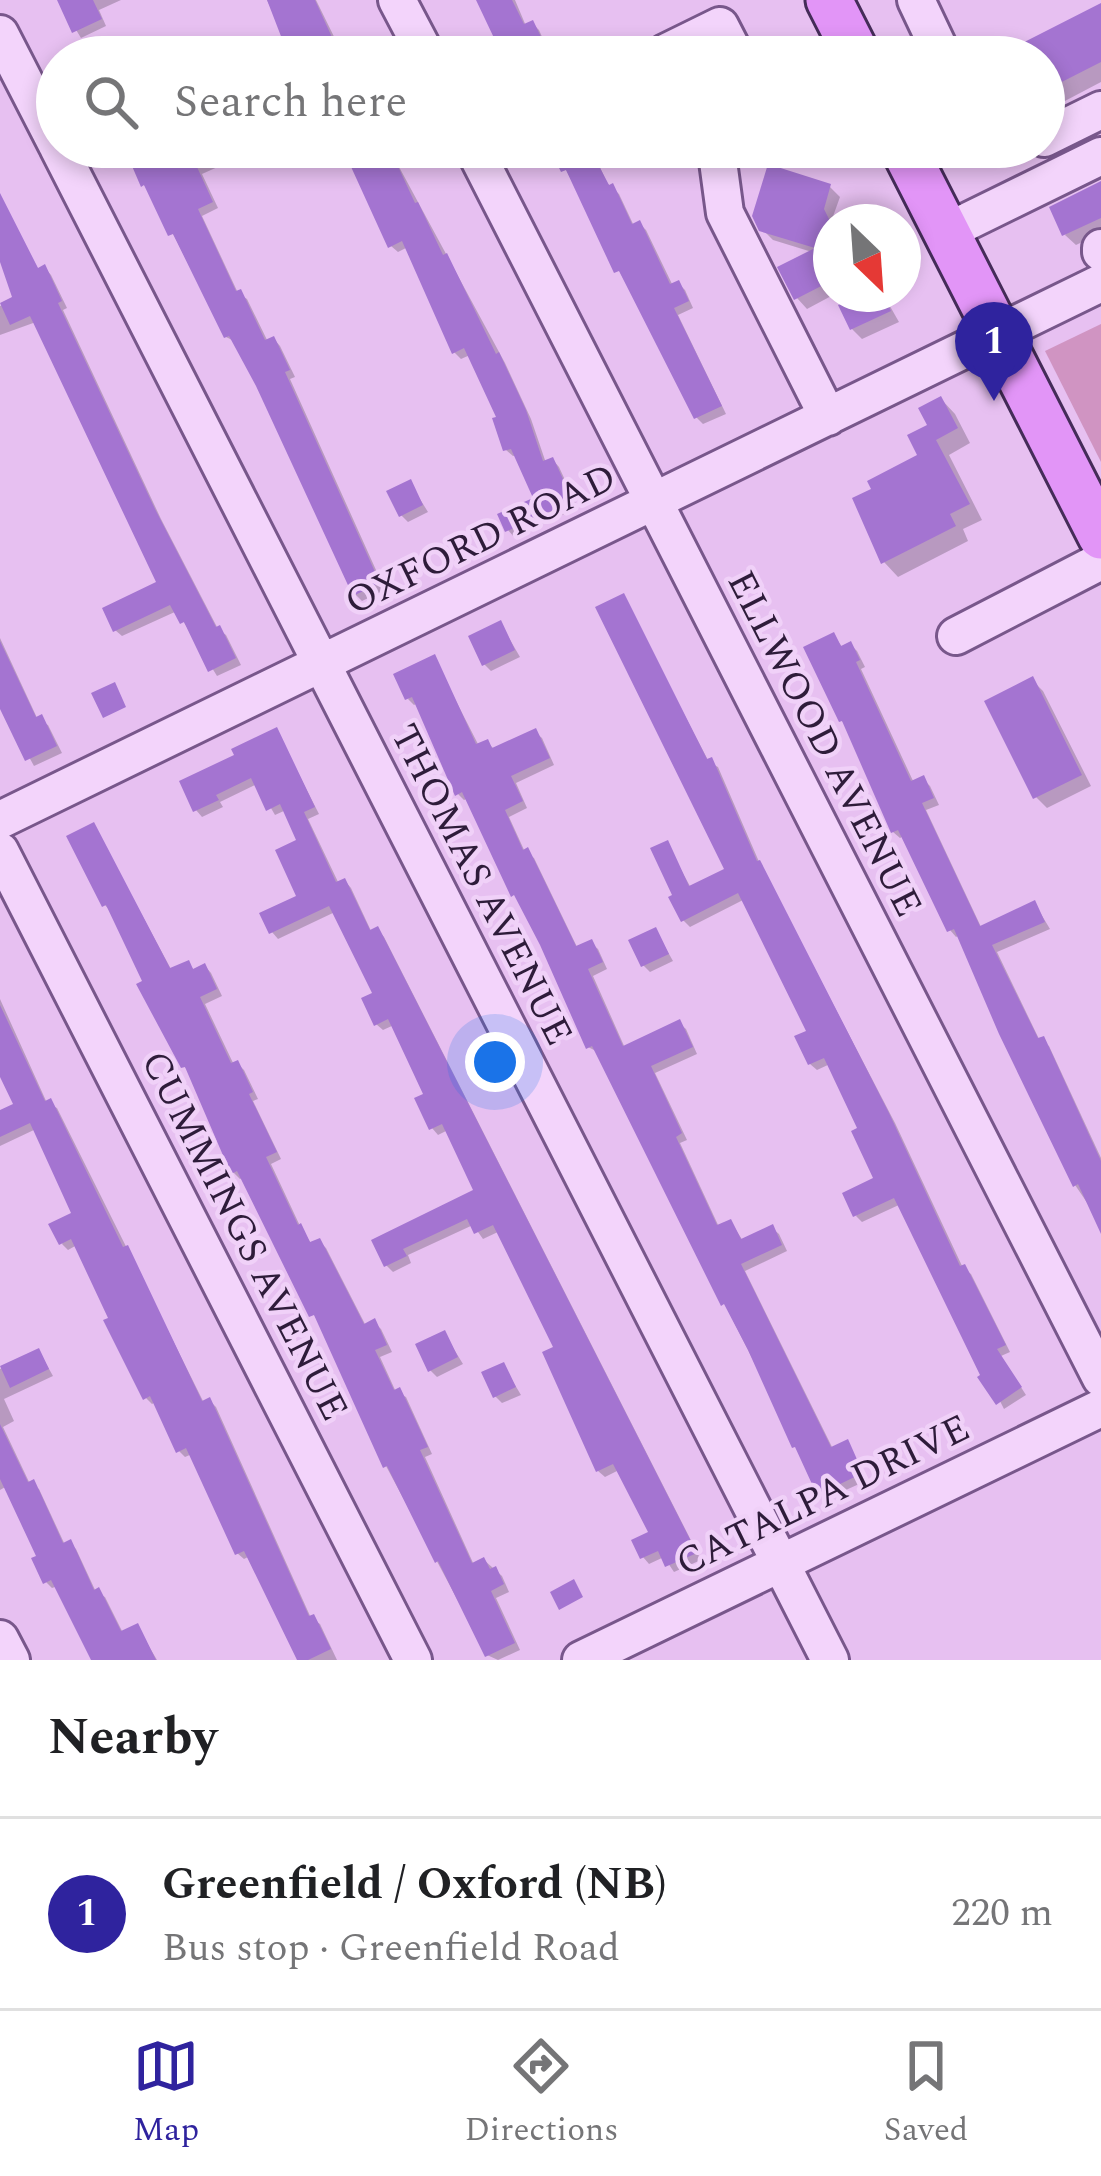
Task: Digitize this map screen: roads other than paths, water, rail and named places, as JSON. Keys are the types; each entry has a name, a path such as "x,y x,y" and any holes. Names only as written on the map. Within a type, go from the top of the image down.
{"main road":[{"path":"829,0 847,36"},
{"path":"914,168 1101,536"}],"street":[{"path":"398,0 416,36"},
{"path":"916,0 934,36"},
{"path":"700,36 720,26 725,36"},
{"name":"THOMAS AVENUE","path":"0,34 36,105"},
{"path":"1065,128 1101,110"},
{"path":"946,232 1101,156"},
{"name":"THOMAS AVENUE","path":"68,168 830,1660"},
{"name":"ELLWOOD AVENUE","path":"483,168 1101,1378"},
{"path":"721,168 725,213 828,417"},
{"name":"OXFORD ROAD","path":"0,820 1101,283"},
{"path":"956,636 1101,561"},
{"name":"CUMMINGS AVENUE","path":"0,851 412,1660"},
{"name":"CATALPA DRIVE","path":"581,1660 1101,1408"},
{"path":"0,1640 11,1660"}],"place":[{"name":"Greenfield / Oxford (NB)","path":"994,401"}]}
